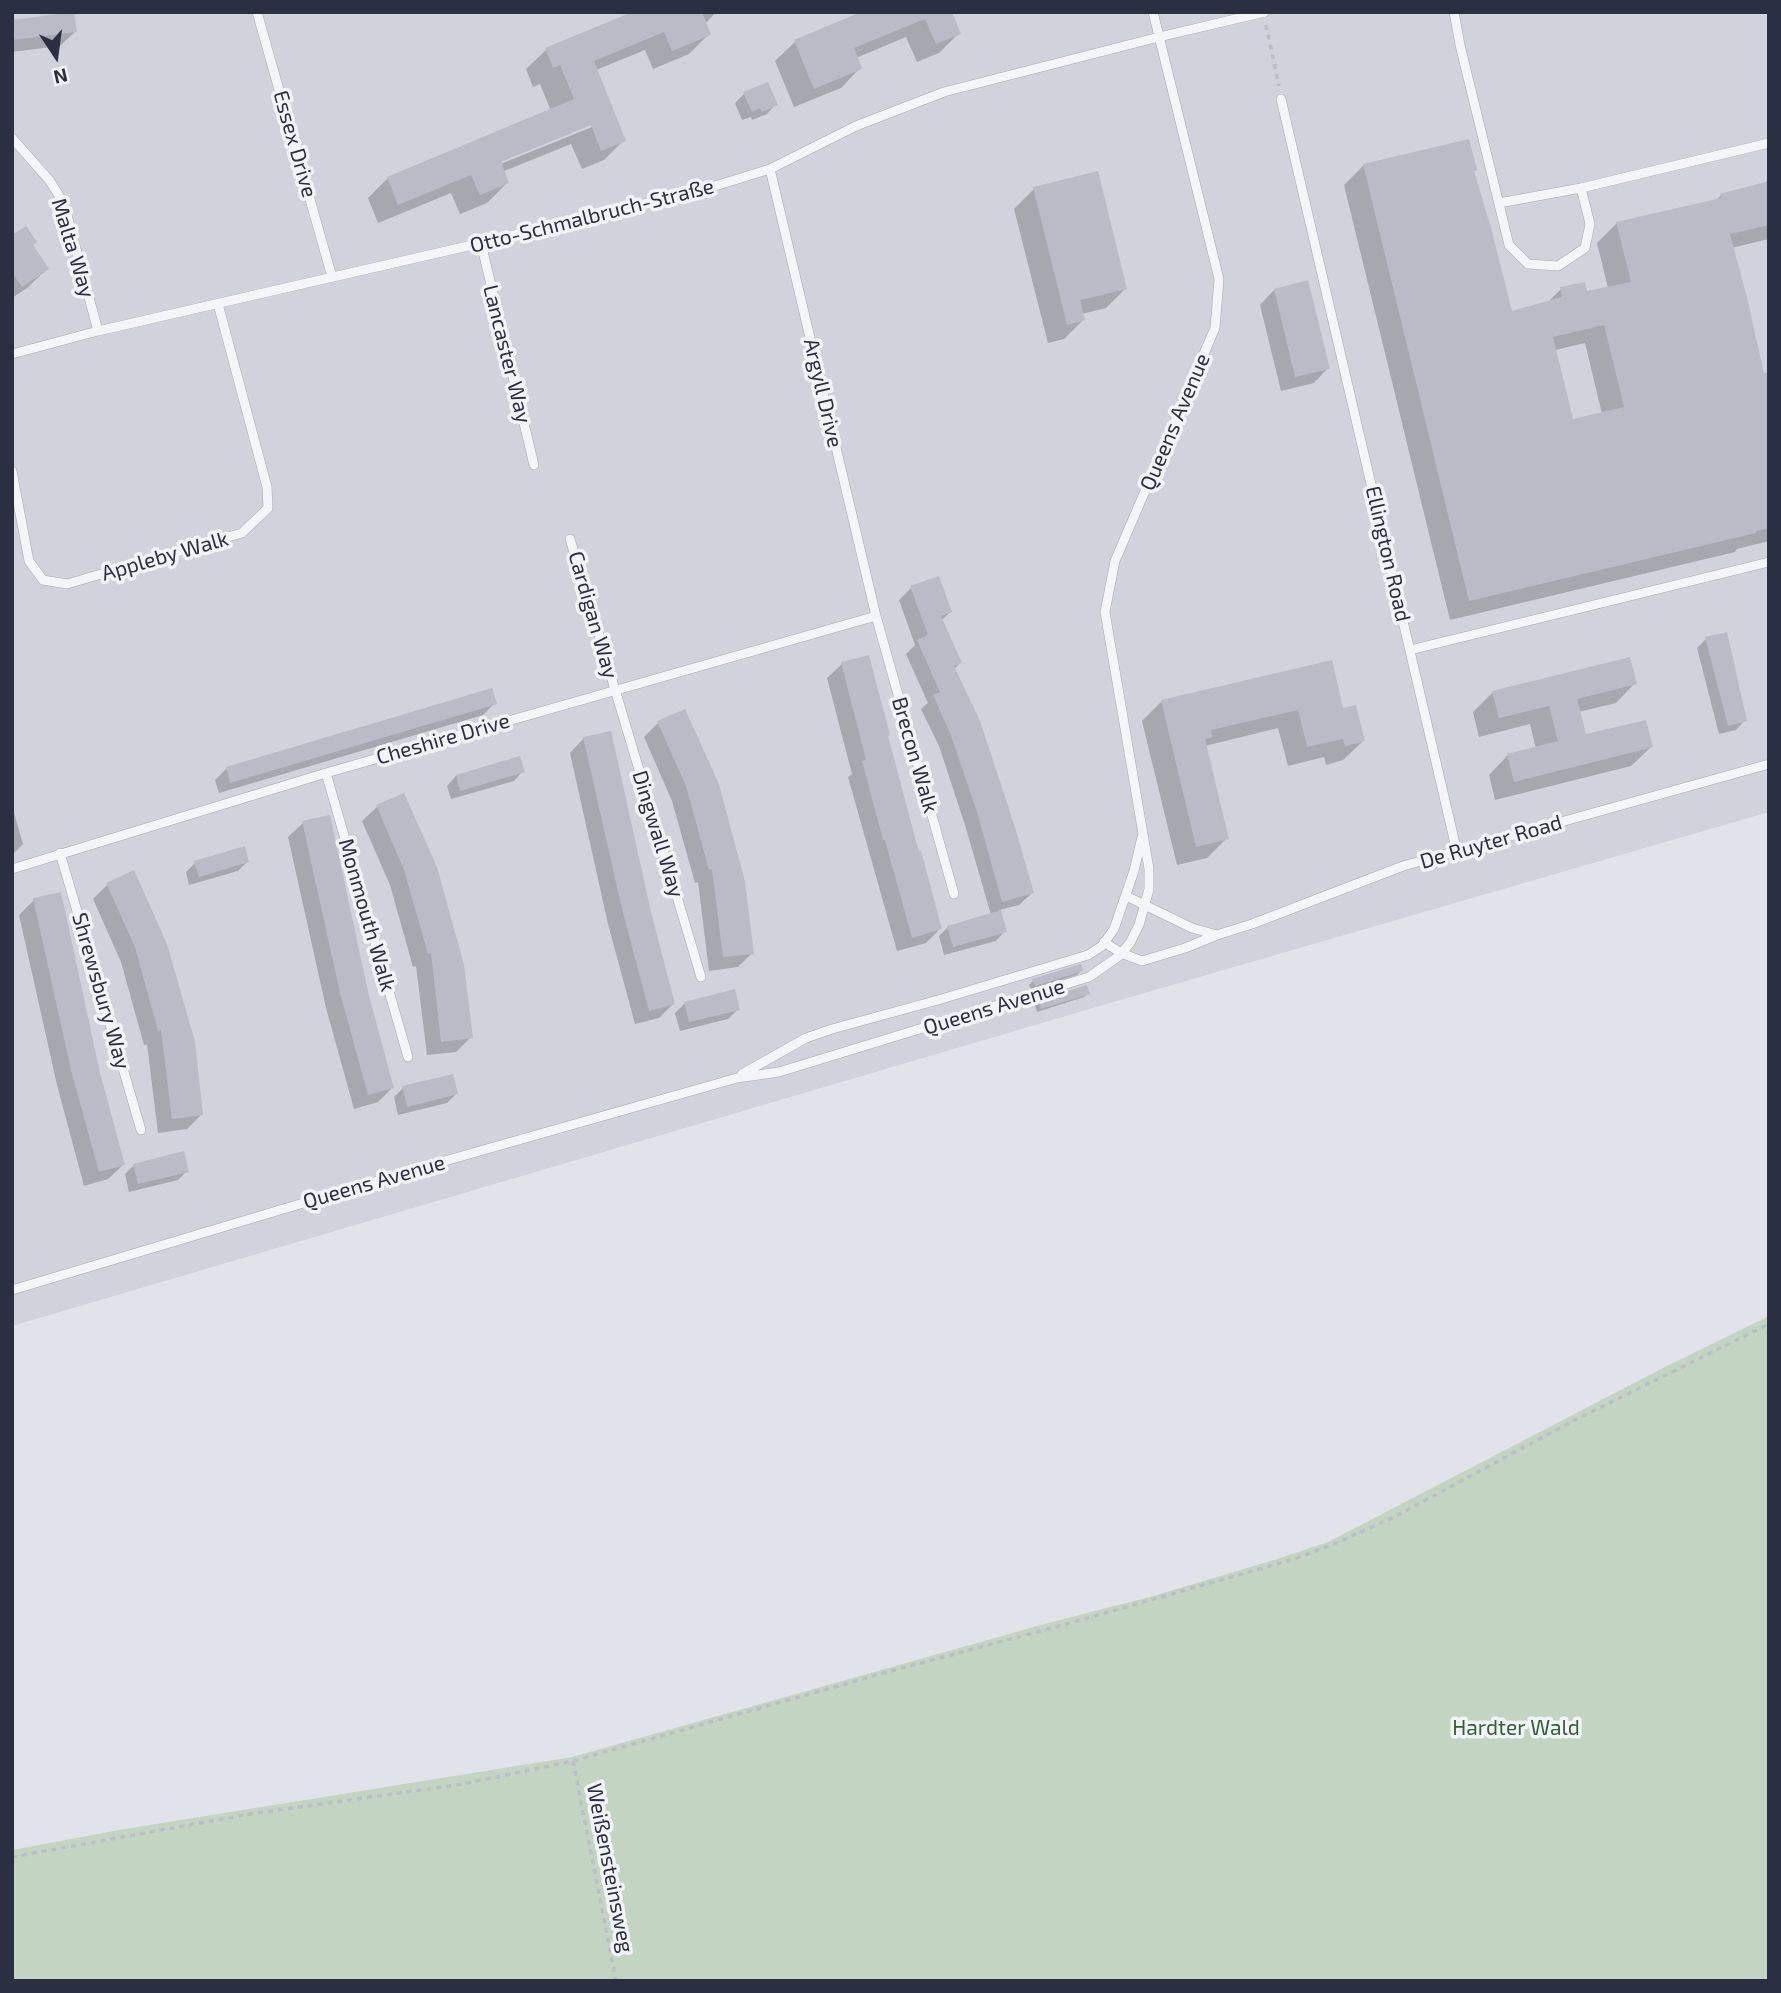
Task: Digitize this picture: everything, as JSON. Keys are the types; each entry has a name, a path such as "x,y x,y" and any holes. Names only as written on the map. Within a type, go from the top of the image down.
{"lane":[{"name":"Essex Drive","path":"257,12 332,277"},
{"name":"Queens Avenue","path":"12,1290 737,1078 779,1072 1060,987 1089,977 1122,953 1139,925 1149,889 1149,879 1105,612 1115,561 1215,328 1219,279 1153,12"},
{"name":"Otto-Schmalbruch-Straße","path":"12,354 98,331 702,190 770,170 856,126 944,92 1264,12"},
{"path":"1454,12 1509,244 1528,264 1558,266 1585,248 1590,224 1581,188"},
{"name":"Ellington Road","path":"1281,99 1410,650 1769,562"},
{"name":"Malta Way","path":"12,138 50,181 64,204 98,331"},
{"path":"1499,203 1581,188 1769,143"},
{"name":"Argyll Drive","path":"770,170 876,617"},
{"name":"Lancaster Way","path":"481,243 534,464"},
{"name":"Appleby Walk","path":"12,471 29,561 43,580 68,584 242,533 268,508 267,487 218,304"},
{"name":"Cardigan Way","path":"570,539 615,690"},
{"name":"Cheshire Drive","path":"12,869 326,772 876,617"},
{"name":"Brecon Walk","path":"876,617 954,894"},
{"path":"1410,650 1457,852"},
{"name":"Dingwall Way","path":"615,690 701,977"},
{"name":"De Ruyter Road","path":"1104,942 1142,961 1252,924 1404,866 1769,764"},
{"name":"Monmouth Walk","path":"326,772 408,1057"},
{"name":"Queens Avenue","path":"737,1078 806,1038 1088,955 1104,942 1114,929 1134,871 1143,832"},
{"name":"Shrewsbury Way","path":"60,853 141,1129"},
{"path":"1126,896 1192,928 1217,935"}],"path":[{"path":"1264,12 1281,99"},
{"path":"12,1857 250,1814 463,1784 573,1761 1294,1559 1334,1545 1396,1516 1573,1421 1768,1325"},
{"name":"Weißensteinsweg","path":"573,1761 616,1981"}],"shaded area":[{"path":"12,12 1769,12 1769,812 12,1326"}],"green space":[{"name":"Hardter Wald","path":"1769,1316 1769,1981 12,1981 12,1850 125,1829 572,1757 1274,1560 1328,1542"}],"building":[{"path":"74,12 77,32 12,40 12,20"},
{"path":"632,12 702,12 711,35 672,51 664,32 594,61 626,141 601,151 591,125 501,162 509,183 480,195 471,175 398,205 387,177 574,99 560,65 553,68 545,48"},
{"path":"861,12 952,12 961,34 936,44 925,19 854,48 862,69 814,89 794,40"},
{"path":"768,82 778,105 762,112 760,108 752,112 743,92"},
{"path":"1469,139 1477,170 1474,171 1512,311 1562,297 1560,287 1585,282 1587,291 1631,282 1616,222 1721,198 1720,194 1769,181 1769,225 1730,234 1764,373 1769,372 1769,528 1469,601 1363,164","holes":["1604,325 1624,407 1573,419 1553,337"]},
{"path":"1098,171 1127,289 1080,300 1085,320 1067,325 1033,187"},
{"path":"26,226 37,242 33,245 49,269 22,287 12,273 12,235"},
{"path":"1308,280 1330,369 1295,377 1274,289"},
{"path":"939,576 952,612 941,616 962,663 954,666 980,721 1034,893 1002,902 977,812 950,733 933,695 940,692 917,640 928,635 910,586"},
{"path":"1727,632 1747,721 1728,726 1705,637"},
{"path":"869,655 890,735 888,736 942,929 912,938 862,761 866,760 841,662"},
{"path":"1630,657 1637,684 1577,699 1586,734 1646,720 1653,747 1514,782 1507,754 1558,741 1549,706 1499,718 1492,691"},
{"path":"1332,660 1343,708 1356,705 1365,741 1345,746 1343,739 1307,747 1298,710 1211,730 1212,737 1205,739 1229,839 1196,847 1161,700"},
{"path":"492,688 497,704 230,783 226,767"},
{"path":"685,709 719,784 745,882 754,954 723,957 712,869 709,870 686,786 657,721"},
{"path":"611,731 651,912 675,1004 649,1011 622,909 583,737"},
{"path":"520,756 525,772 460,791 456,775"},
{"path":"404,793 437,867 464,965 473,1038 441,1042 431,953 428,954 404,870 376,805"},
{"path":"330,815 369,996 394,1088 368,1095 340,993 302,821"},
{"path":"245,846 249,862 199,877 194,861"},
{"path":"134,870 167,944 195,1042 203,1115 172,1119 161,1030 158,1031 135,947 106,883"},
{"path":"61,892 100,1073 125,1165 99,1172 71,1070 33,898"},
{"path":"1001,910 1007,932 953,947 947,926"},
{"path":"1081,964 1083,971 1035,986 1032,979"},
{"path":"1087,985 1090,994 1041,1009 1039,1000"},
{"path":"735,989 740,1010 689,1022 684,1002"},
{"path":"453,1074 458,1094 407,1107 402,1086"},
{"path":"184,1151 189,1172 138,1184 133,1164"}]}
